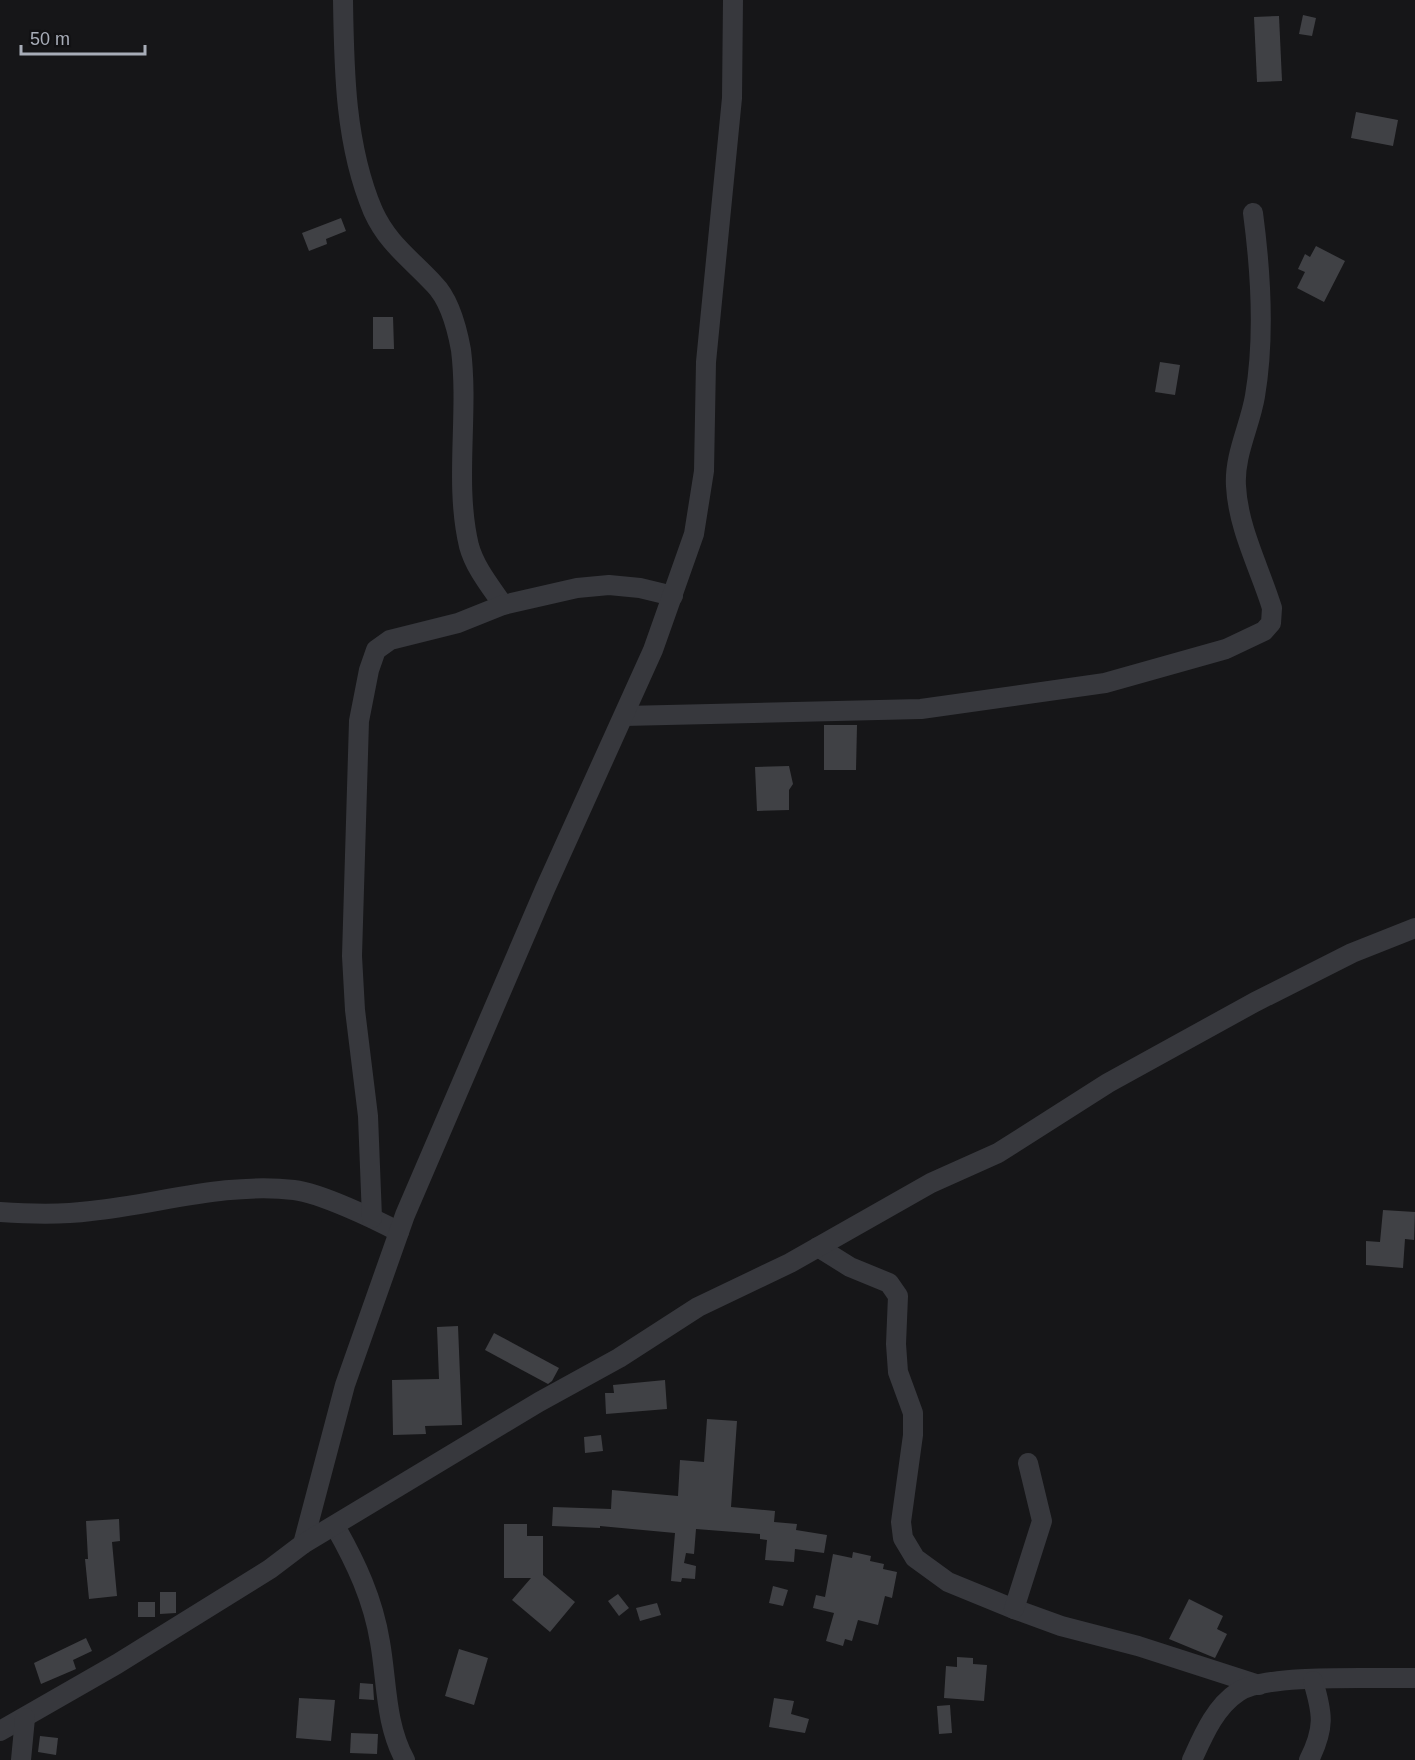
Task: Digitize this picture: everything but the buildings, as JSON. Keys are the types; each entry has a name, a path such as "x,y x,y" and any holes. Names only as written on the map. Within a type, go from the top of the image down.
{"street":[{"path":"343,0 344,75 355,156 374,211 397,250 435,285 451,312 461,351 464,494 470,547 481,573 503,605"},
{"path":"303,1545 345,1385 399,1232 545,889 624,716 673,597 694,534 704,471 706,362 732,98 733,0"},
{"path":"624,716 921,709 1011,698 1105,682 1226,649 1264,631 1271,623 1272,608 1239,507 1236,485 1238,462 1255,398 1260,358 1258,252 1253,213"},
{"path":"372,1218 368,1116 355,1010 352,956 359,721 369,670 376,650 390,640 458,623 503,605 577,588 609,585 640,588 673,597"},
{"path":"0,1731 223,1599 303,1545 539,1402 619,1358 664,1327 818,1247 931,1183 998,1153 1166,1049 1352,952 1415,928"},
{"path":"0,1212 32,1214 91,1211 251,1187 297,1190 372,1218 399,1232"},
{"path":"818,1247 850,1267 890,1283 898,1296 896,1344 898,1372 913,1413 913,1435 901,1522 903,1538 915,1558 948,1582 1014,1609 1061,1626 1137,1646 1259,1685"},
{"path":"1014,1609 1042,1521 1028,1463"},
{"path":"334,1526 357,1563 373,1608 393,1729 405,1760"},
{"path":"1192,1760 1208,1727 1227,1701 1239,1691 1259,1685 1313,1680 1415,1678"},
{"path":"1309,1760 1322,1730 1322,1710 1313,1680"},
{"path":"21,1760 25,1718"}]}
